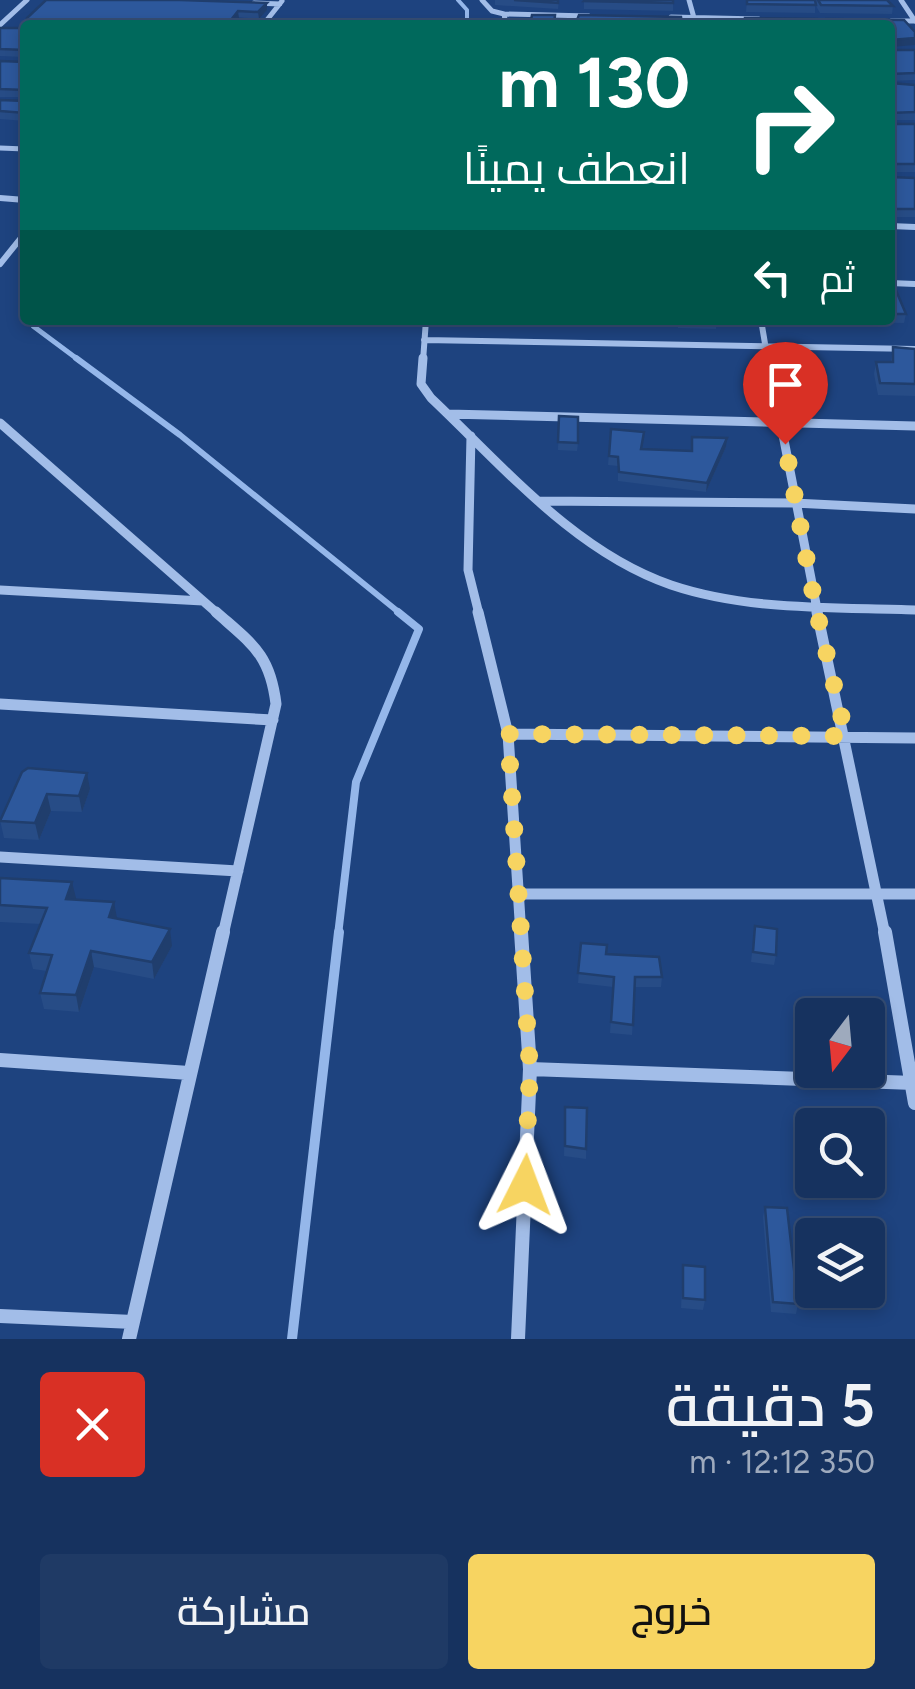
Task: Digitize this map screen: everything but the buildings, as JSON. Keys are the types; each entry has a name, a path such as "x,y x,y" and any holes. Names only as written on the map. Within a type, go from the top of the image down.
{"street":[{"path":"0,27 27,0"},
{"path":"482,0 492,11 504,14 600,16"},
{"path":"901,0 915,21"},
{"path":"242,2 281,2"},
{"path":"504,14 505,20"},
{"path":"656,17 686,20"},
{"path":"732,20 768,19"},
{"path":"0,27 12,30"},
{"path":"0,262 20,239"},
{"path":"426,325 422,384 538,501 625,564 672,585 729,597 915,610"},
{"path":"763,325 794,503 878,894 915,1103"},
{"path":"424,340 915,348"},
{"path":"448,414 915,426"},
{"path":"0,424 250,642 272,672 276,704 273,720 129,1339"},
{"path":"471,436 470,582 508,734 530,1069 518,1339"},
{"path":"538,501 794,503 915,509"},
{"path":"0,590 203,601"},
{"path":"0,704 273,720"},
{"path":"508,734 915,738"},
{"path":"0,857 238,870"},
{"path":"519,894 915,894"},
{"path":"0,1060 189,1074"},
{"path":"530,1069 913,1083"},
{"path":"0,1316 133,1322"}],"waterway":[{"path":"458,0 467,10 467,20"},
{"path":"34,325 80,361"},
{"path":"76,358 180,435 401,614"},
{"path":"338,935 356,782 419,629 398,612"},
{"path":"292,1339 339,932"}],"route":[{"path":"525,1185 530,1069 508,734 846,736 815,604 785,444"}]}
